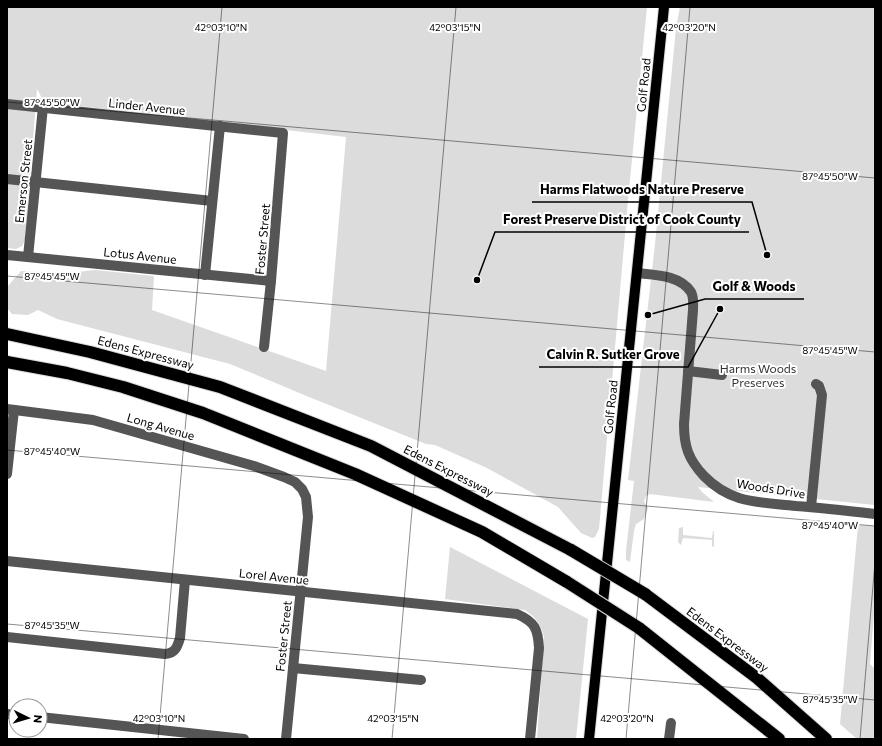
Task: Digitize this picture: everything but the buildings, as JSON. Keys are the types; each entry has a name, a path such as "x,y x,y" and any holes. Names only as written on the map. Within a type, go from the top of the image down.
{"highway":[{"name":"Edens Expressway","path":"7,334 90,352 220,386 371,446 571,550 645,594 757,678 826,739"},
{"path":"7,362 66,373 123,387 203,413 355,474 482,532 567,582 640,628 779,739"}],"main road":[{"name":"Golf Road","path":"589,739 664,7"}],"street":[{"name":"Linder Avenue","path":"7,104 284,133"},
{"name":"Emerson Street","path":"28,258 43,108"},
{"path":"205,275 220,126"},
{"name":"Foster Street","path":"264,347 284,133"},
{"path":"7,179 212,201"},
{"name":"Lotus Avenue","path":"7,255 271,281"},
{"name":"Woods Drive","path":"637,273 671,278 685,285 692,293 694,310 688,371 684,441 688,455 702,474 728,495 752,501 875,514"},
{"path":"688,371 722,375"},
{"path":"811,507 822,395 819,386 816,384"},
{"path":"7,474 10,410"},
{"name":"Long Avenue","path":"10,410 93,420 254,466 295,482 302,489"},
{"name":"Foster Street","path":"286,739 308,517 306,497 302,489"},
{"name":"Lorel Avenue","path":"7,561 517,614 527,618 534,625 538,636 539,648 530,739"},
{"path":"7,637 165,654 171,653 175,651 178,646 180,638 185,580"},
{"path":"293,668 421,680"},
{"path":"48,718 244,739"},
{"path":"669,739 671,723"}],"green space":[{"path":"7,7 647,7 628,200 599,529 595,537 592,538 581,533 558,507 487,468 435,445 426,444 230,364 57,319 38,310 28,315 12,314 7,308 7,287 21,271 69,273 95,270 154,276 152,310 326,371 346,137 44,102 37,89 25,240 22,246 16,249 7,248"},
{"name":"Harms Woods Preserves","path":"680,7 875,7 875,505 698,487 714,502 650,494 646,496 644,501 648,508 644,519 636,524 630,562 626,560 626,551 634,481 628,480 655,244 676,28"},
{"path":"858,525 875,526 875,601 870,664 875,669 875,739 857,739 840,724"},
{"path":"683,527 683,535 712,538 714,531 714,546 712,546 712,540 683,538 681,545 678,542 679,528"},
{"path":"450,547 588,619 576,739 537,739 544,637 540,625 535,618 525,610 445,599"}],"place":[{"name":"Harms Flatwoods Nature Preserve","path":"767,255"},
{"name":"Forest Preserve District of Cook County","path":"477,280"},
{"name":"Calvin R. Sutker Grove","path":"720,309"},
{"name":"Golf & Woods","path":"648,315"}]}
